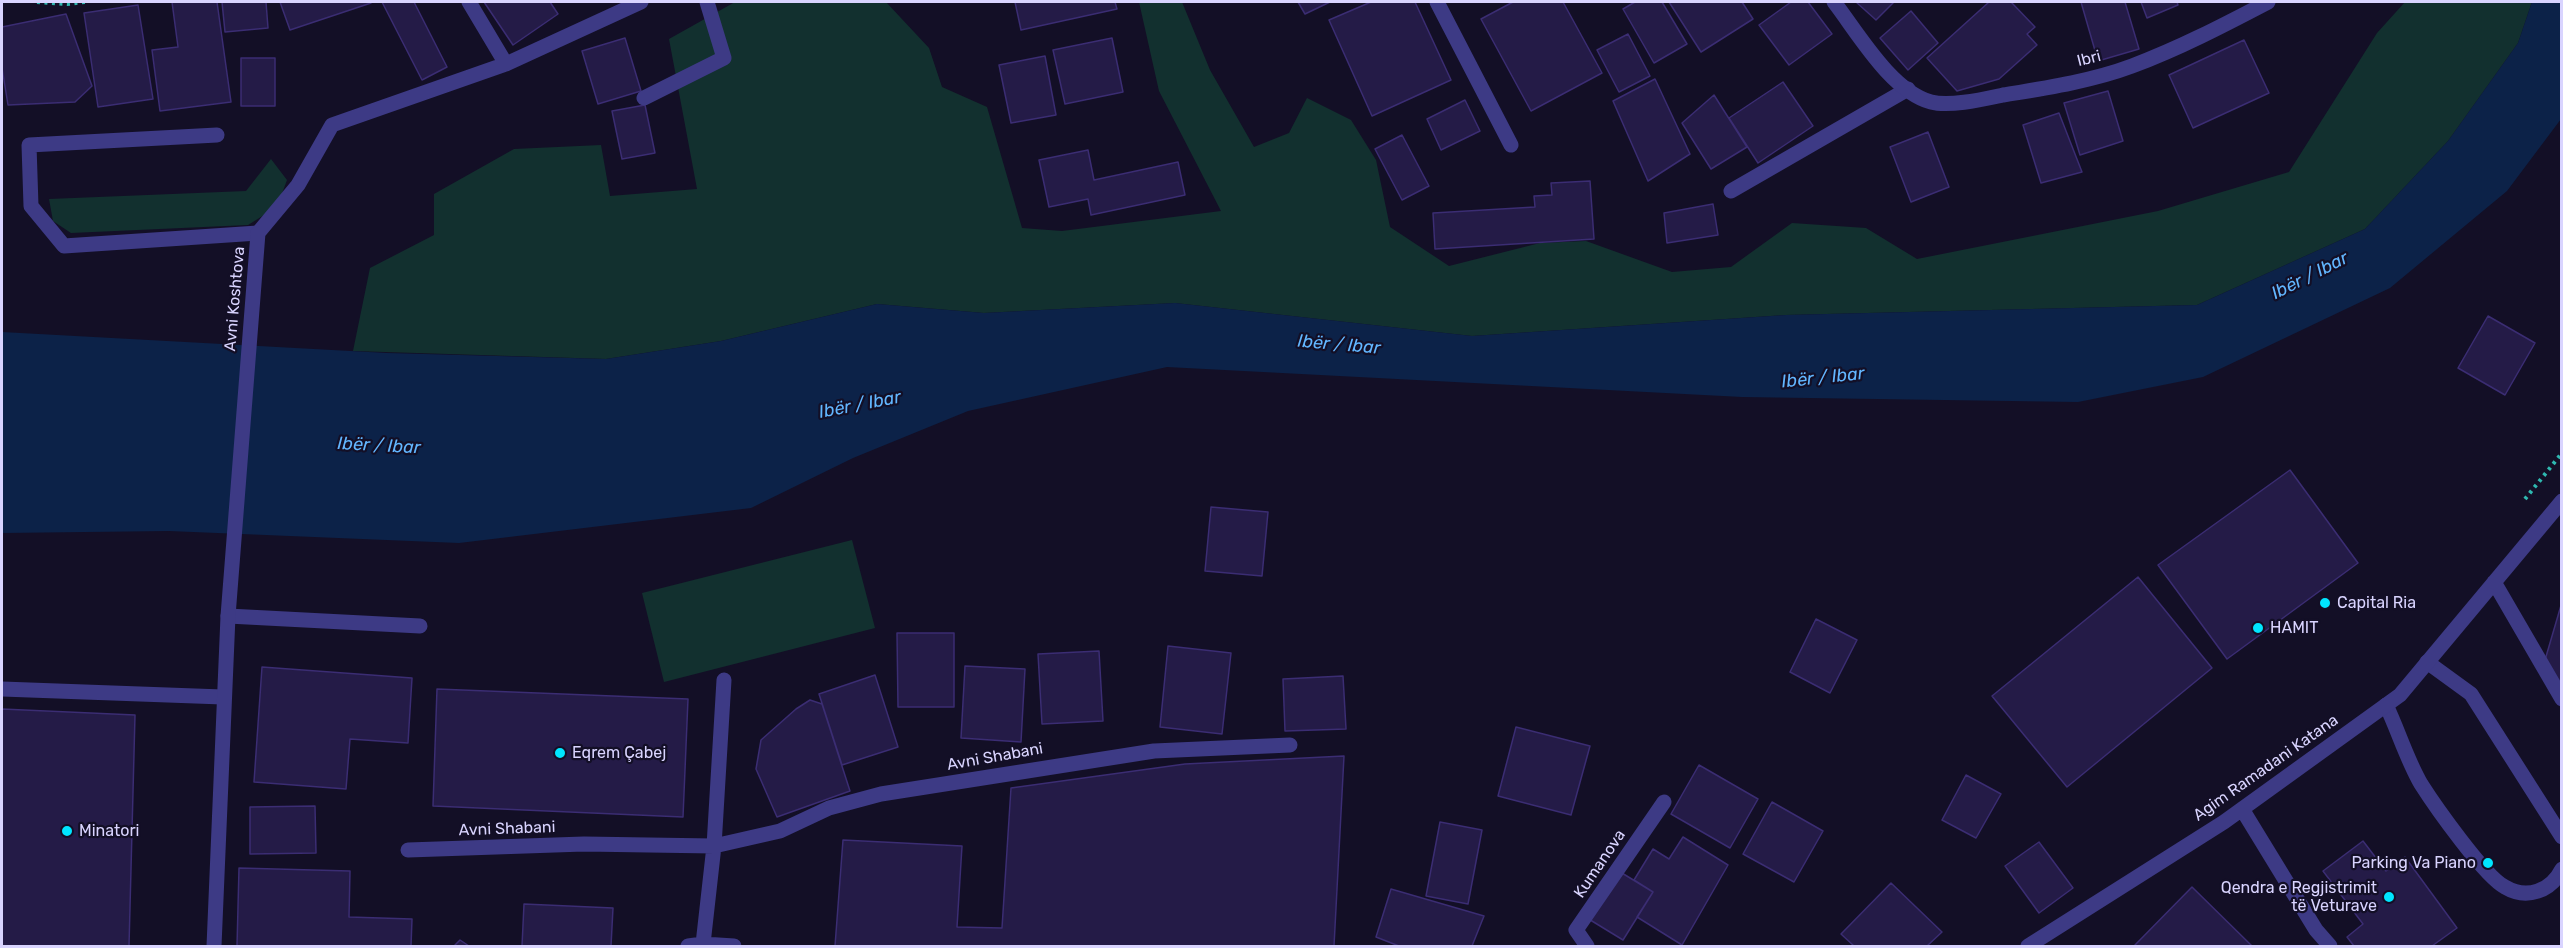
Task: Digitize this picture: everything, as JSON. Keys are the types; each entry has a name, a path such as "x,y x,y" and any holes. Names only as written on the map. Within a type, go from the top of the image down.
{"street":[{"path":"469,2 506,64"},
{"name":"Avni Koshtova","path":"214,946 223,697 258,233 298,185 332,125 506,64 641,2"},
{"path":"644,98 724,58 707,2"},
{"path":"1437,2 1511,145"},
{"name":"Ibri","path":"1834,2 1887,72 1908,89 1931,102 1971,101 2047,87 2130,67 2205,36 2268,2"},
{"path":"1731,191 1908,89"},
{"path":"217,135 29,145 32,206 64,246 258,233"},
{"name":"Agim Ramadani Katana","path":"2028,946 2242,809 2400,695 2562,501"},
{"path":"2494,582 2562,699"},
{"path":"228,616 420,626"},
{"path":"2427,662 2471,694 2562,837"},
{"path":"724,680 714,846 695,945 734,946"},
{"path":"2,689 223,697"},
{"path":"2386,705 2420,783 2476,858 2503,887 2520,893 2542,890 2556,881 2562,868"},
{"name":"Avni Shabani","path":"408,850 584,844 714,846 780,831 829,808 881,794 1155,751 1290,745"},
{"name":"Kumanova","path":"1587,946 1576,930 1664,802"},
{"path":"2242,809 2316,930 2330,946"}],"path":[{"path":"37,2 85,2"},
{"path":"2521,504 2562,453"}],"green space":[{"path":"735,2 886,2 929,48 942,87 987,107 1022,228 1062,231 1221,211 1159,91 1139,2 1182,2 1210,70 1254,147 1289,133 1307,98 1351,120 1376,160 1390,227 1449,266 1540,243 1586,241 1672,272 1731,267 1792,223 1866,228 1917,259 2158,211 2289,172 2377,33 2405,2 2532,2 2518,43 2448,141 2365,229 2197,305 1786,315 1472,336 1175,303 984,313 877,304 721,341 606,359 353,351 370,268 434,235 434,194 514,149 601,145 610,196 697,189 669,39"},
{"path":"271,159 287,180 277,207 248,225 71,233 53,221 49,199 246,191"},
{"path":"852,540 875,628 664,682 642,593"}],"water":[{"name":"Ibër / Ibar","path":"2532,2 2561,2 2561,119 2507,191 2390,288 2203,377 2078,402 1742,397 1167,367 968,411 853,458 751,508 459,543 169,531 2,533 2,332 387,353 606,359 721,341 877,304 984,313 1175,303 1472,336 1786,315 2197,305 2365,229 2448,141 2518,43"}],"building":[{"path":"172,2 217,2 231,102 160,111 152,50 178,47"},
{"path":"222,2 266,2 268,28 225,32"},
{"path":"280,2 370,2 371,3 290,30"},
{"path":"382,2 414,2 447,67 422,80"},
{"path":"484,2 550,2 558,14 513,45"},
{"path":"1015,2 1115,2 1117,9 1021,30"},
{"path":"1298,2 1330,2 1305,14"},
{"path":"1371,2 1415,2 1451,80 1372,116 1329,20"},
{"path":"1513,2 1563,2 1602,73 1531,111 1481,19"},
{"path":"1635,2 1662,2 1687,44 1654,63 1623,9"},
{"path":"1669,2 1742,2 1753,19 1701,52"},
{"path":"1791,2 1808,2 1832,34 1789,65 1759,25"},
{"path":"1856,2 1894,2 1876,20"},
{"path":"1989,2 2011,2 2035,27 2027,34 2037,45 1999,79 1957,91 1927,58"},
{"path":"2081,2 2125,2 2139,49 2098,61"},
{"path":"2141,2 2177,2 2178,5 2147,18"},
{"path":"138,5 153,99 98,107 84,13"},
{"path":"1911,11 1938,43 1908,70 1880,38"},
{"path":"66,14 92,86 75,102 8,105 2,68 2,27"},
{"path":"1628,34 1650,76 1619,92 1597,50"},
{"path":"625,38 641,91 598,104 582,51"},
{"path":"1112,38 1123,92 1065,104 1053,50"},
{"path":"2244,40 2269,93 2193,128 2169,75"},
{"path":"1045,56 1056,115 1011,123 999,65"},
{"path":"241,58 275,58 275,106 241,106"},
{"path":"1655,79 1690,154 1648,181 1613,101"},
{"path":"1783,82 1813,126 1758,163 1729,118"},
{"path":"2108,91 2123,141 2080,155 2064,103"},
{"path":"1714,95 1747,147 1711,169 1682,123"},
{"path":"1465,100 1480,131 1441,150 1427,119"},
{"path":"645,105 655,153 622,159 612,111"},
{"path":"2059,113 2082,172 2041,183 2023,125"},
{"path":"1928,132 1949,187 1911,202 1890,147"},
{"path":"1402,135 1429,186 1402,200 1375,149"},
{"path":"1088,150 1094,180 1178,162 1185,195 1091,215 1088,199 1049,207 1039,160"},
{"path":"1590,181 1594,239 1435,249 1433,213 1535,207 1534,196 1552,195 1551,183"},
{"path":"1713,204 1718,235 1667,243 1664,213"},
{"path":"2488,316 2535,343 2505,395 2458,368"},
{"path":"2290,470 2358,563 2227,659 2158,565"},
{"path":"1211,507 1268,512 1262,576 1205,571"},
{"path":"2138,577 2212,668 2067,787 1992,696"},
{"path":"2562,602 2562,689 2545,660"},
{"path":"1816,619 1857,640 1830,693 1790,672"},
{"path":"897,633 954,633 954,707 898,707"},
{"path":"1168,646 1231,653 1222,734 1160,727"},
{"path":"1099,651 1103,721 1042,724 1038,654"},
{"path":"965,666 1025,669 1021,742 961,738"},
{"path":"262,667 412,678 408,743 350,739 346,789 254,782"},
{"path":"875,675 898,747 842,765 819,694"},
{"path":"1343,676 1346,729 1285,731 1283,679"},
{"name":"Eqrem Çabej","path":"437,689 688,699 683,817 433,806"},
{"path":"810,700 822,704 850,791 777,817 756,769 761,740 796,709"},
{"name":"Minatori","path":"2,709 135,715 129,946 2,946"},
{"path":"1516,727 1590,746 1571,815 1498,796"},
{"path":"1344,756 1334,946 835,946 843,840 962,846 957,927 1002,928 1011,788 1185,764"},
{"path":"1699,765 1758,799 1730,848 1671,814"},
{"path":"1966,775 2001,794 1976,838 1942,820"},
{"path":"1772,802 1823,831 1794,882 1743,854"},
{"path":"315,806 316,853 250,854 250,807"},
{"path":"1440,822 1482,830 1468,904 1426,896"},
{"path":"1683,837 1728,865 1682,945 1637,917 1653,892 1634,880 1653,849 1669,859"},
{"name":"Qendra e Regjistrimit të Veturave","path":"2363,841 2386,871 2405,857 2457,928 2432,946 2354,946 2347,937 2363,924 2323,871"},
{"path":"2039,842 2073,888 2039,913 2005,866"},
{"path":"239,868 350,871 349,917 412,919 411,946 237,946"},
{"path":"1617,870 1653,892 1623,940 1587,918"},
{"path":"1891,883 1942,932 1927,946 1854,946 1841,934"},
{"path":"2192,887 2252,946 2134,946"},
{"path":"1391,889 1484,916 1472,946 1399,946 1376,937"},
{"path":"524,904 613,908 611,946 522,946"},
{"path":"460,940 469,946 454,946"}],"place":[{"name":"Capital Ria","path":"2325,603"},
{"name":"HAMIT","path":"2258,628"},
{"name":"Eqrem Çabej","path":"560,753"},
{"name":"Minatori","path":"67,831"},
{"name":"Parking Va Piano","path":"2488,863"},
{"name":"Qendra e Regjistrimit të Veturave","path":"2389,897"}]}
